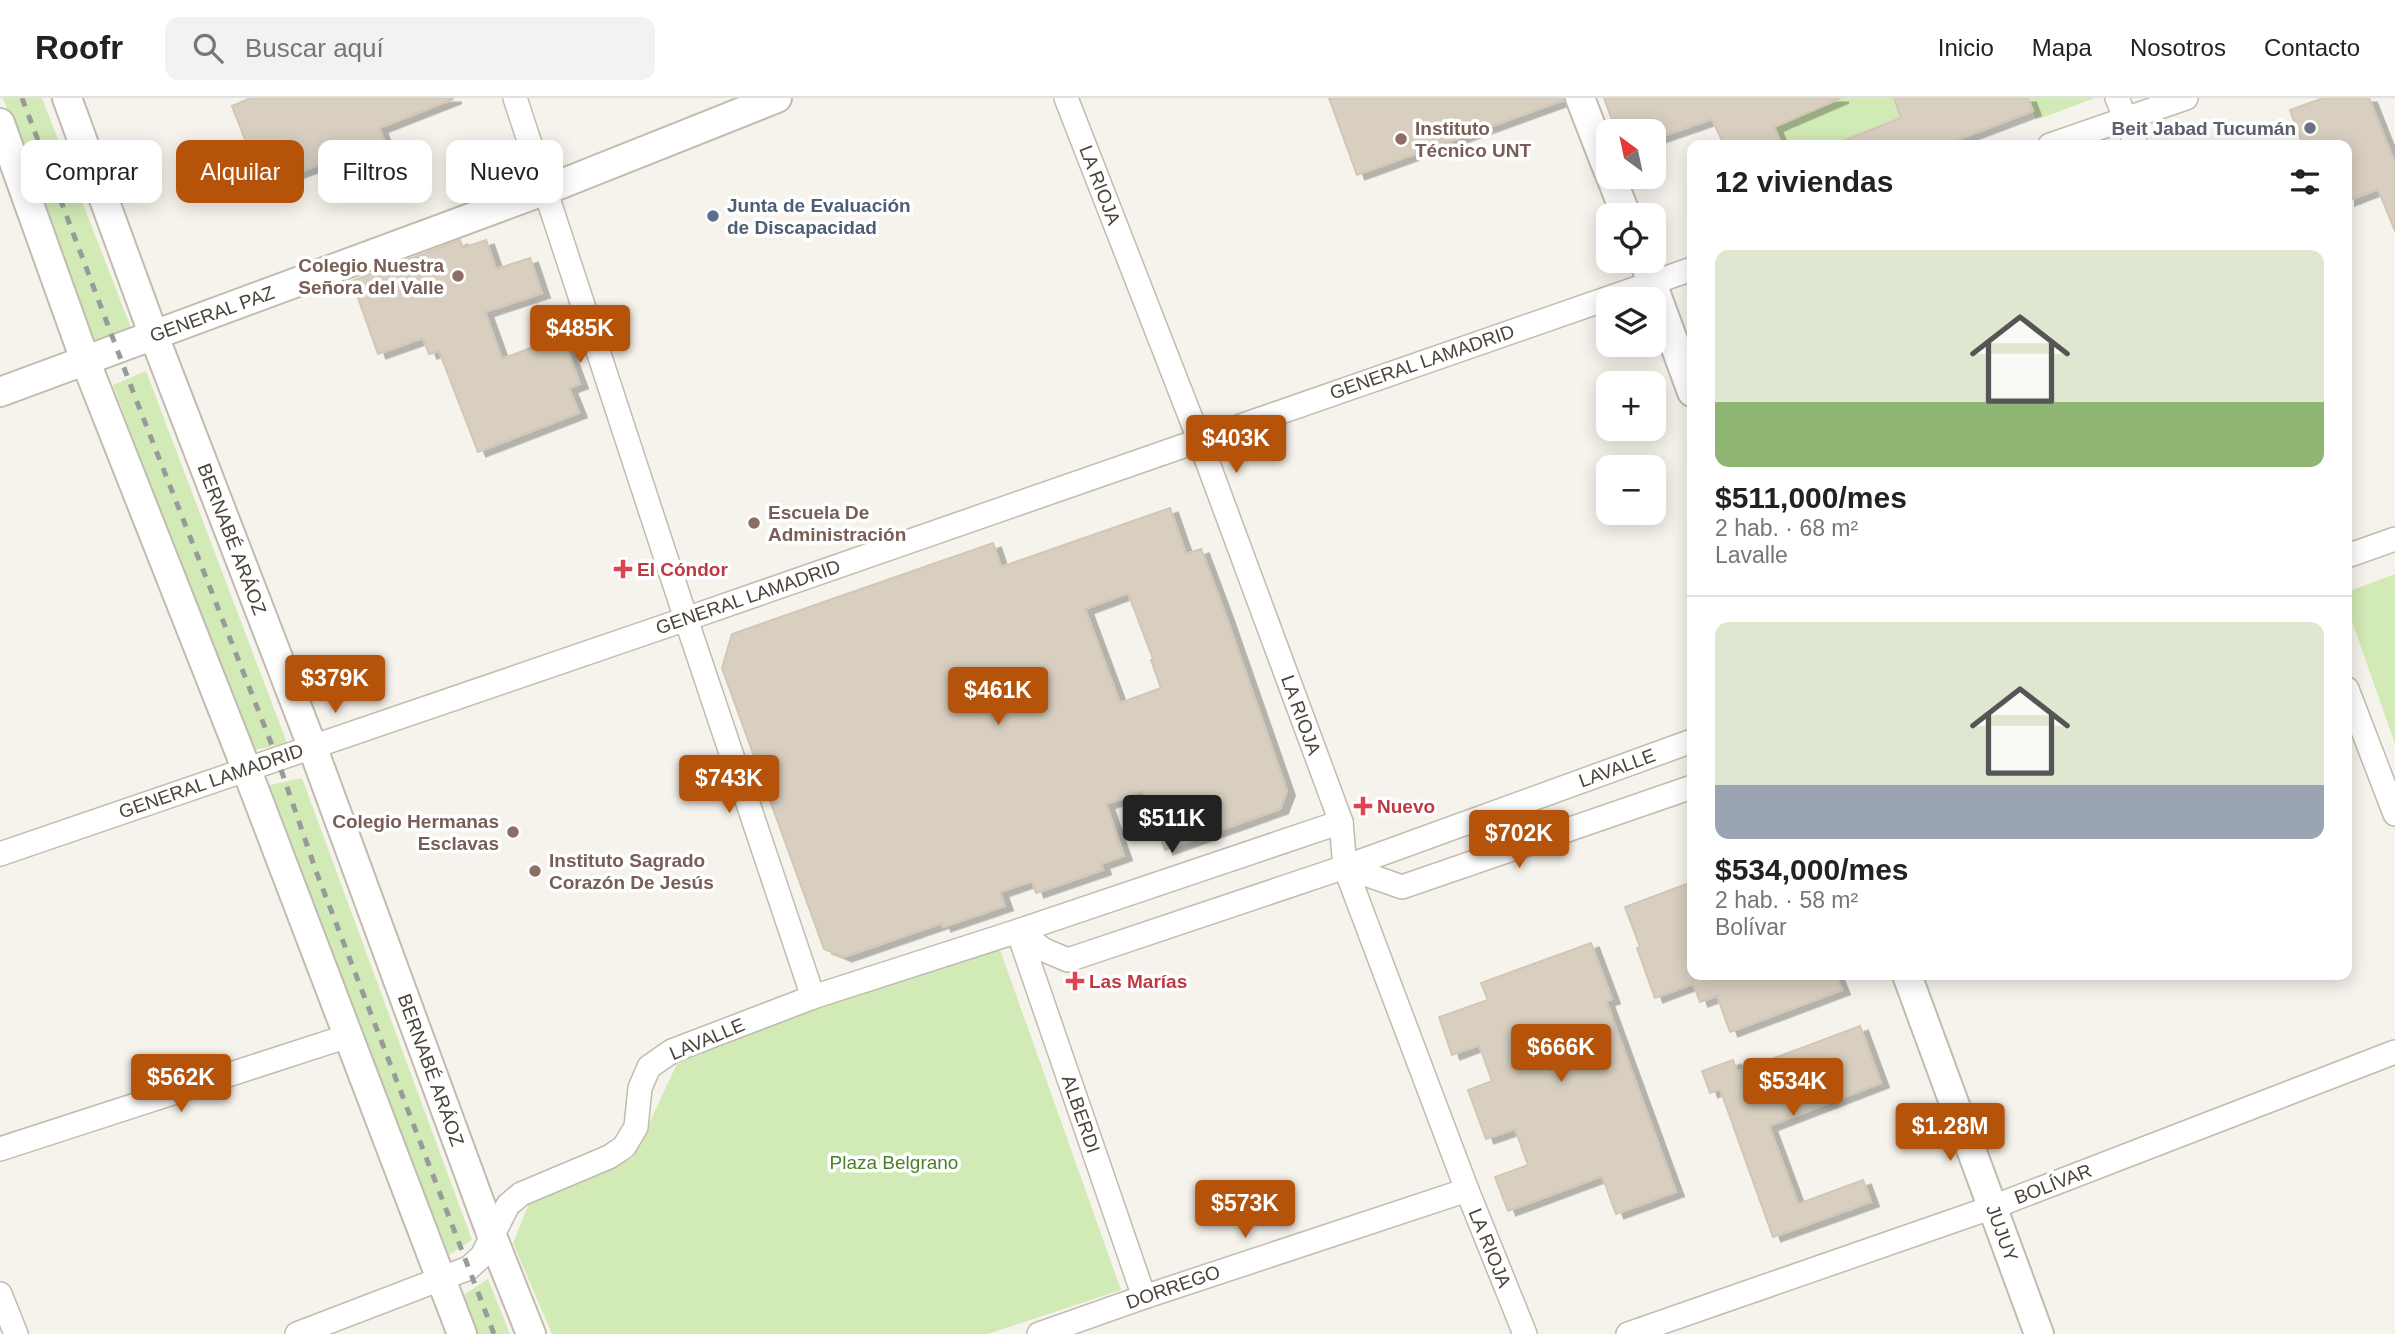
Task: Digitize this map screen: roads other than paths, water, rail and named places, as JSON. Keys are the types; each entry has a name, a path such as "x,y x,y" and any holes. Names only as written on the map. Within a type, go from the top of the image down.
{"street":[{"name":"BERNABÉ ARÁOZ","path":"67,98 154,336 312,746 492,1236 531,1334"},
{"path":"515,98 529,140"},
{"name":"GENERAL PAZ","path":"563,183 777,98"},
{"name":"LA RIOJA","path":"1066,98 1199,439 1340,822 1345,867 1467,1190 1525,1334"},
{"path":"1580,98 1596,139"},
{"path":"2060,140 2121,109 2186,98"},
{"path":"2121,109 2134,140"},
{"path":"0,122 85,360 247,768 462,1334"},
{"name":"GENERAL PAZ","path":"0,392 511,203"},
{"path":"550,203 813,997"},
{"name":"GENERAL LAMADRID","path":"1666,271 1687,269"},
{"name":"GENERAL LAMADRID","path":"0,854 686,619 1199,439 1645,273"},
{"path":"1648,273 1687,377"},
{"path":"2352,554 2395,539"},
{"path":"2352,702 2395,814"},
{"name":"LAVALLE","path":"1018,930 1044,950 1068,960 1345,867 1687,743"},
{"path":"1345,867 1402,887 1687,789"},
{"name":"LAVALLE","path":"297,1334 469,1268 482,1256 508,1205 521,1194 609,1157 624,1147 636,1127 640,1088 649,1067 672,1051 813,997 1340,822"},
{"name":"ALBERDI","path":"1018,930 1144,1297"},
{"name":"JUJUY","path":"1909,980 2039,1334"},
{"path":"0,1149 348,1037"},
{"name":"BOLÍVAR","path":"1628,1334 1993,1207 2395,1052"},
{"name":"DORREGO","path":"1039,1334 1467,1190"},
{"path":"0,1294 16,1334"}],"railway":[{"path":"22,98 137,402 277,758 316,871 494,1334"}],"place":[{"name":"Beit Jabad Tucumán","path":"2310,128"},
{"name":"Instituto Técnico UNT","path":"1401,139"},
{"name":"Junta de Evaluación de Discapacidad","path":"713,216"},
{"name":"Colegio Nuestra Señora del Valle","path":"458,276"},
{"name":"Escuela De Administración","path":"754,523"},
{"name":"El Cóndor","path":"623,569"},
{"name":"Nuevo","path":"1363,806"},
{"name":"Colegio Hermanas Esclavas","path":"513,832"},
{"name":"Instituto Sagrado Corazón De Jesús","path":"535,871"},
{"name":"Las Marías","path":"1075,981"}],"park label":[{"name":"Plaza Belgrano","path":"894,1162"}]}
